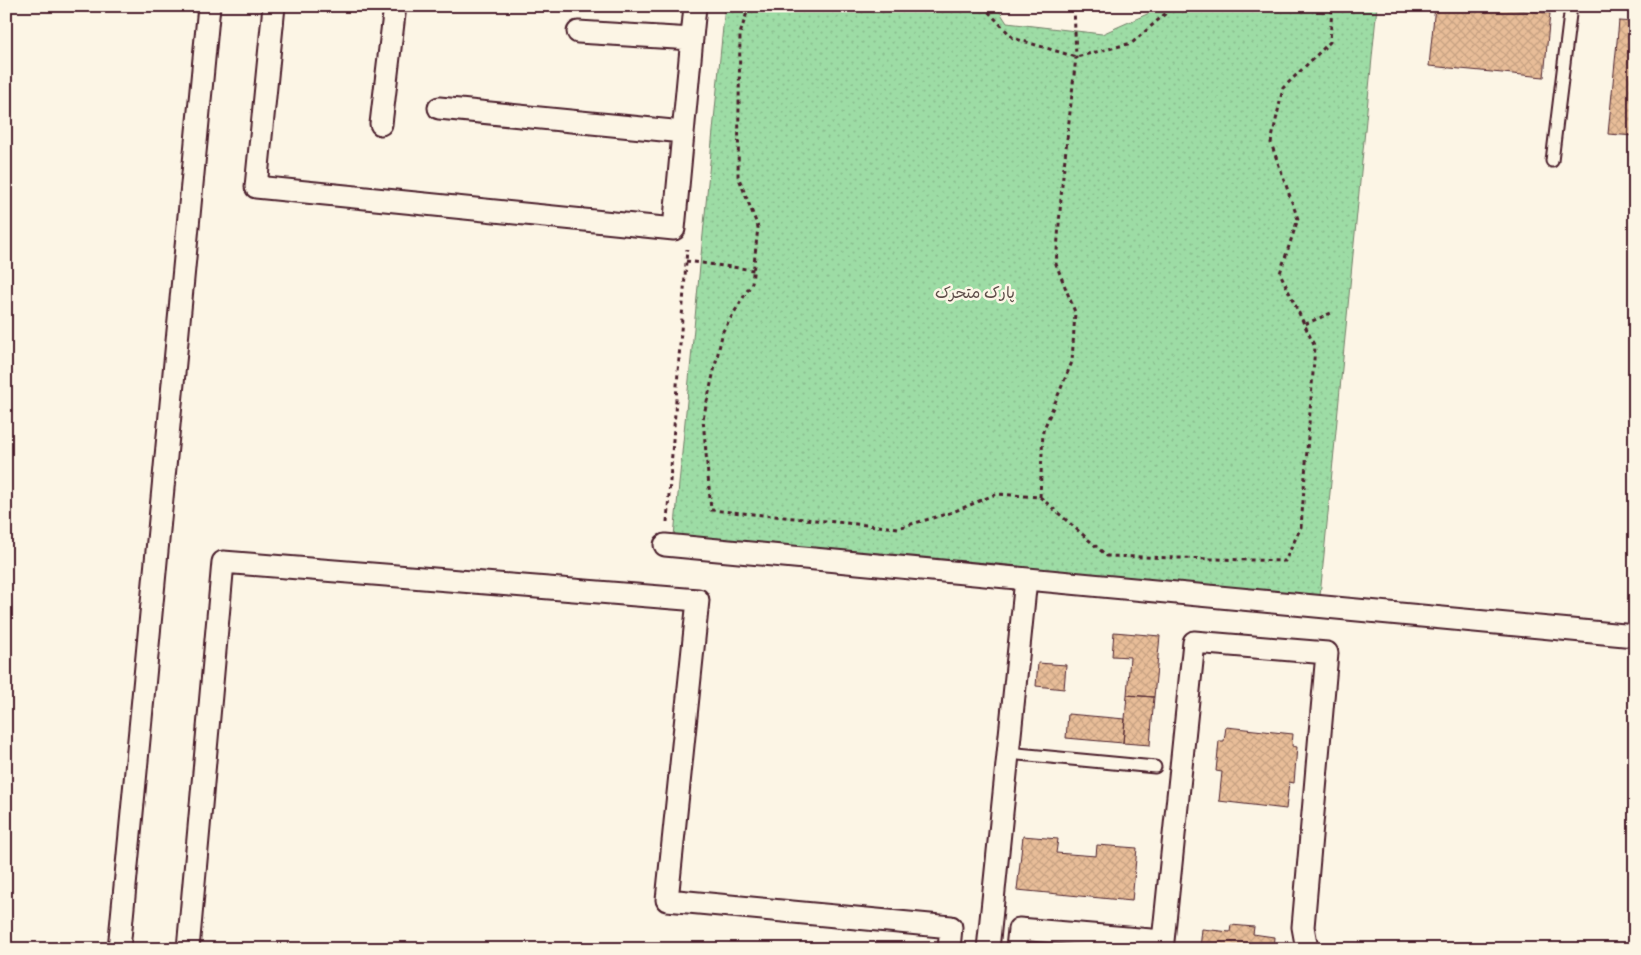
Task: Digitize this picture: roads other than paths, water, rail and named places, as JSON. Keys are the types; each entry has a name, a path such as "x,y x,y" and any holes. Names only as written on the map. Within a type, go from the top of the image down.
{"street":[{"path":"119,949 209,6"},
{"path":"274,6 256,187 674,229 695,6"},
{"path":"381,124 395,6"},
{"path":"578,32 692,39"},
{"path":"439,108 683,132"},
{"path":"665,545 1635,636"},
{"path":"188,949 223,562 698,600 667,900 951,927 949,949"},
{"path":"988,949 1026,579"},
{"path":"1017,949 1019,929 1083,942 1163,941 1194,642 1326,653 1303,927 1307,949"}],"lane":[{"path":"1552,161 1571,6"},
{"path":"1008,753 1155,767"}],"park label":[{"name":"پارک متحرک","path":"975,292"}]}
